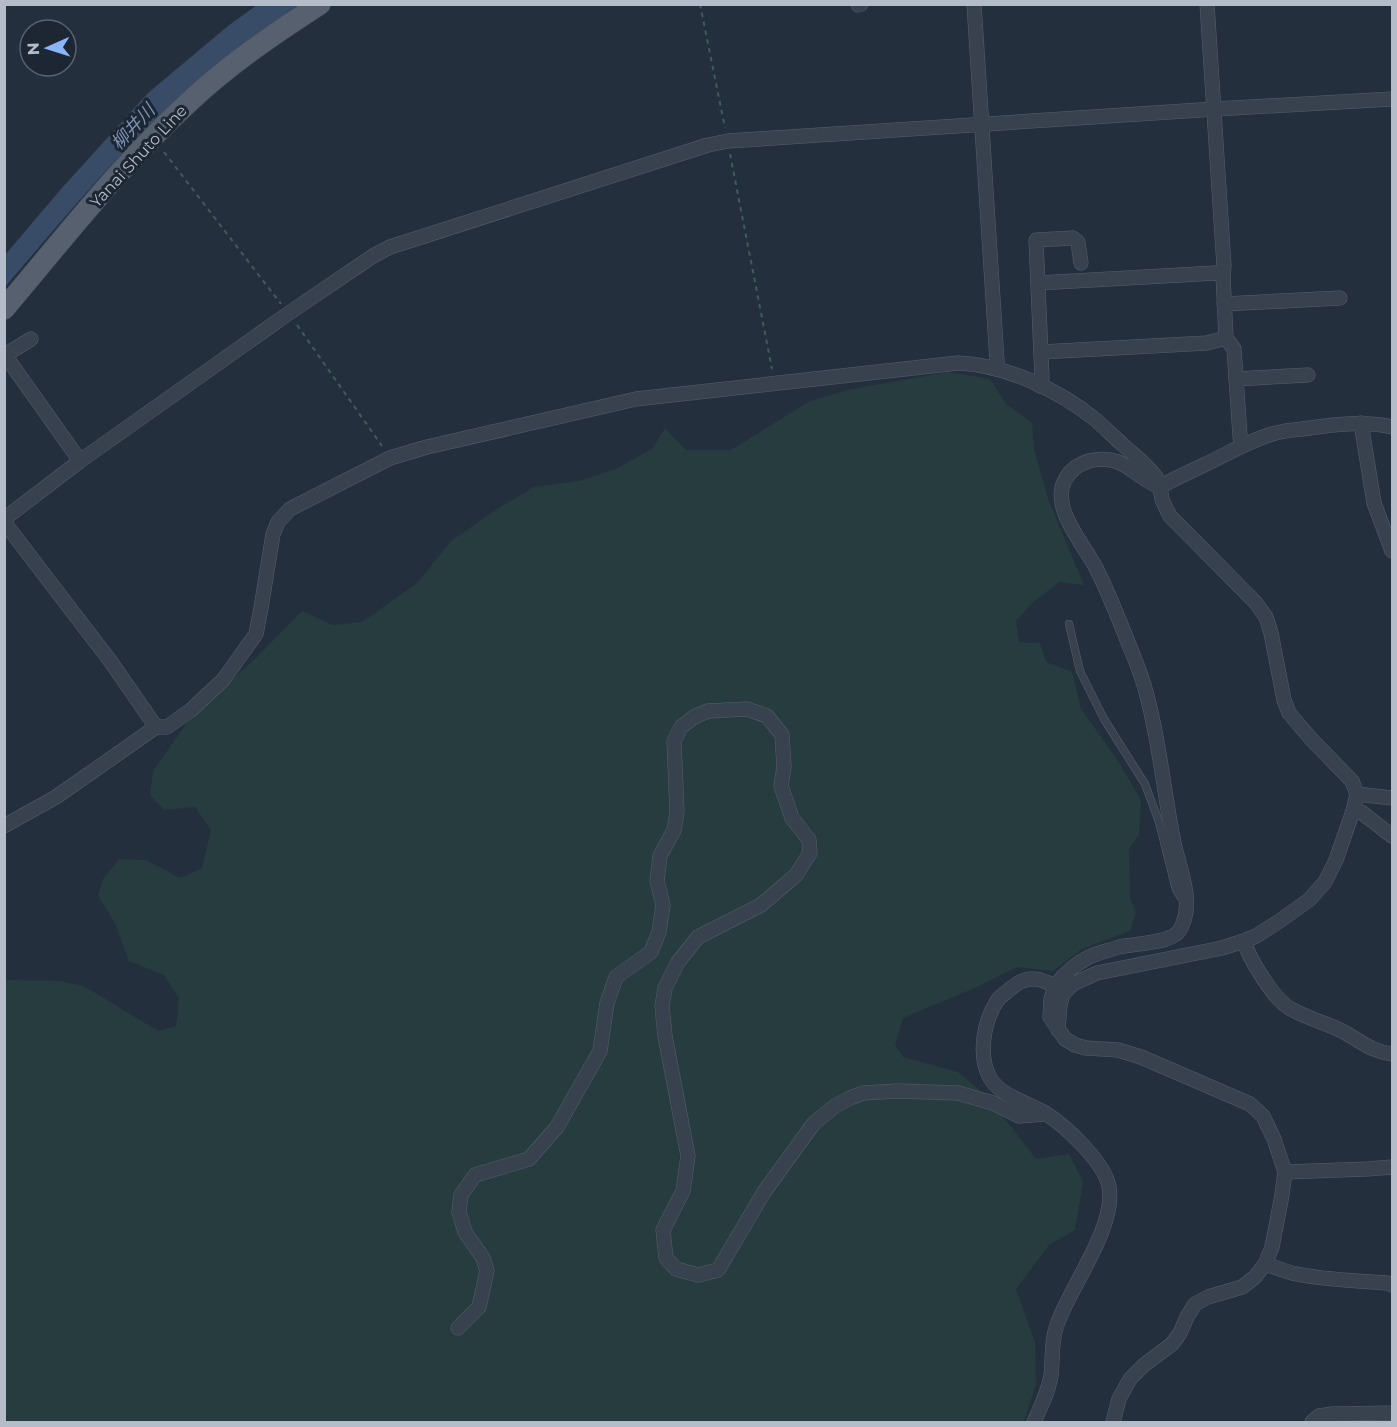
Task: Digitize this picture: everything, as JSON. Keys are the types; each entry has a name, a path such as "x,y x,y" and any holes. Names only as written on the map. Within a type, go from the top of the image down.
{"main road":[{"name":"Yanai Shuto Line","path":"4,309 152,137 190,100 229,67 320,4"}],"street":[{"path":"974,4 997,361 995,368"},
{"path":"1207,4 1224,266 1226,338 1234,349 1242,445"},
{"path":"156,727 111,662 4,520 80,461 373,256 390,247 697,148 728,141 1392,99"},
{"path":"1040,386 1042,378 1036,240 1073,238 1078,242 1081,262"},
{"path":"1038,283 1216,273 1223,276"},
{"path":"1224,304 1340,298"},
{"path":"1041,352 1207,343 1226,338"},
{"path":"31,339 5,355 80,461"},
{"path":"4,826 56,797 156,727 167,727 191,710 223,680 256,634 273,534 278,522 290,509 390,458 427,447 636,399 958,363 976,364 995,368 1040,386 1072,404 1096,420 1149,469 1157,480 1162,500 1170,516 1256,603 1266,617 1284,700 1289,713 1352,781 1357,794 1336,860 1325,882 1309,900 1271,927 1245,941 1222,948 1097,973 1073,984 1063,994 1059,1030"},
{"path":"1236,379 1308,375"},
{"path":"1361,423 1374,503 1392,551"},
{"path":"1113,1422 1119,1399 1130,1379 1172,1344 1195,1304 1208,1297 1242,1287 1255,1277 1265,1264 1272,1247 1285,1172 1274,1139 1263,1116 1250,1104 1141,1056 1118,1050 1075,1045 1065,1039 1050,1017 1051,999 1055,987 1068,971 1089,957 1120,947 1163,940 1176,935 1186,915 1187,900 1174,843 1147,695 1114,609 1095,567 1064,511 1061,498 1064,482 1072,470 1082,463 1101,458 1120,462 1160,487 1242,445 1270,434 1339,424 1375,424 1392,428"},
{"path":"458,1328 479,1307 487,1271 483,1258 465,1232 459,1212 460,1195 475,1175 529,1159 557,1127 600,1051 608,1003 616,977 651,952 659,932 663,905 657,881 660,856 674,830 677,812 674,741 681,727 694,717 708,711 747,709 767,716 782,735 784,767 781,786 792,818 809,840 810,853 796,875 761,905 698,937 678,962 665,988 662,1006 665,1036 688,1156 683,1191 663,1230 666,1258 676,1269 698,1275 718,1270 764,1192 814,1123 835,1106 863,1093 897,1091 958,1093 993,1102 1019,1116 1046,1114"},
{"path":"1357,794 1392,798"},
{"path":"1353,811 1361,812 1392,836"},
{"path":"1245,941 1251,957 1271,988 1289,1009 1344,1032 1375,1050 1392,1054"},
{"path":"1034,1422 1047,1392 1051,1375 1053,1341 1057,1323 1104,1228 1110,1206 1109,1186 1101,1169 1079,1140 1046,1114 999,1089 989,1075 984,1041 987,1023 998,1000 1018,982 1032,978 1044,980 1055,987"},
{"path":"1285,1172 1392,1167"},
{"path":"1265,1264 1308,1276 1392,1285"},
{"path":"1312,1422 1319,1416 1332,1414 1392,1413"}],"lane":[{"path":"1069,624 1080,671 1104,719 1145,784 1159,822 1176,890 1180,898 1187,900"}],"path":[{"path":"700,4 772,365 773,384"},
{"path":"152,137 289,314 390,458"}],"green space":[{"path":"948,372 990,379 1006,404 1032,423 1034,449 1048,499 1084,585 1059,582 1032,603 1016,621 1019,642 1040,643 1046,662 1072,672 1081,709 1118,761 1141,800 1139,835 1129,849 1130,898 1136,912 1130,931 1082,949 1053,971 1017,967 977,987 903,1018 895,1045 903,1057 958,1072 976,1087 1036,1159 1069,1154 1083,1182 1075,1230 1049,1245 1016,1289 1035,1342 1036,1384 1024,1422 5,1422 5,980 59,981 84,986 158,1031 176,1026 179,998 164,975 129,961 115,923 98,896 103,879 119,859 146,860 180,878 202,868 211,830 195,807 164,810 150,795 153,771 191,717 255,659 302,611 333,625 362,622 417,583 451,541 534,487 579,481 616,469 653,448 665,428 686,450 731,450 808,402 847,390"}],"water":[{"name":"柳井川","path":"257,5 298,5 205,76 152,123 58,224 5,287 5,255 61,189 148,93 228,26"}]}
